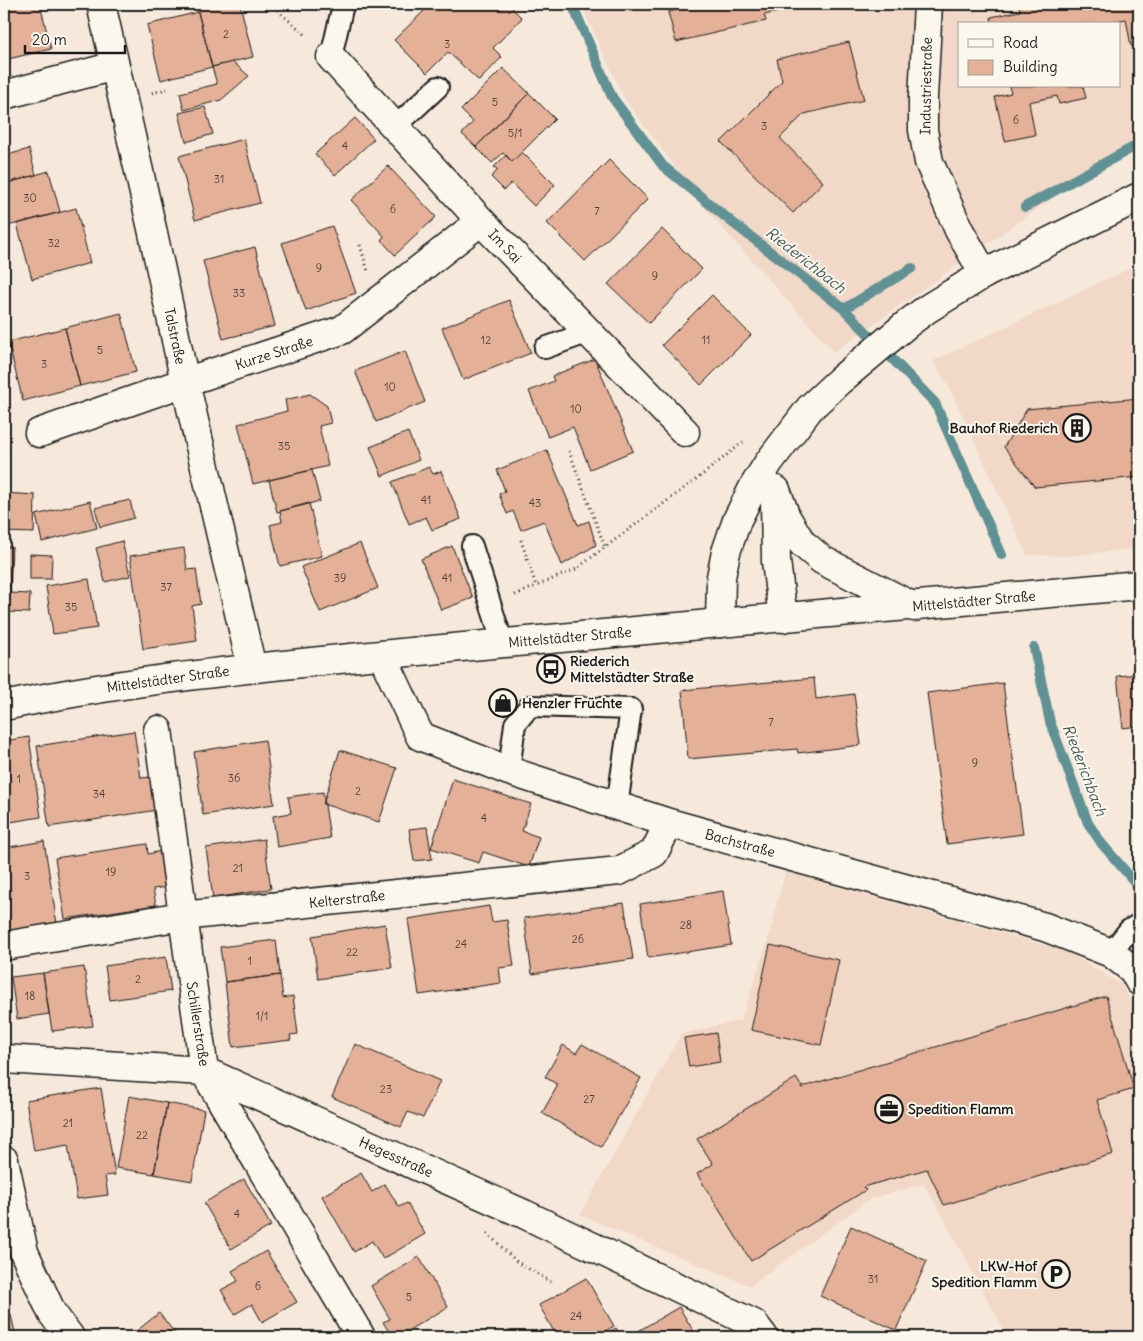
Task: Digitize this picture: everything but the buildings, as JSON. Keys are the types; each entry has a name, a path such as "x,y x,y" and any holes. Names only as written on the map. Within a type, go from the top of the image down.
{"main road":[{"name":"Talstraße","path":"101,4 185,382 252,668"},
{"name":"Industriestraße","path":"928,4 922,130 929,162 959,230 984,274"},
{"name":"Im Sai","path":"331,56 481,221 685,432"},
{"path":"4,95 115,66"},
{"path":"720,623 721,577 726,552 737,520 754,486 769,462 810,408 839,381 927,309 984,274 1139,198"},
{"name":"Kurze Straße","path":"39,433 342,330 481,221"},
{"path":"783,618 776,561 776,478 790,436"},
{"path":"776,490 786,517 802,543 822,560 914,607"},
{"name":"Mittelstädter Straße","path":"4,706 162,678 252,668 1139,585"},
{"name":"Bachstraße","path":"382,655 420,736 509,771 668,824 1045,927 1111,952 1133,970 1139,981"},
{"name":"Schillerstraße","path":"158,730 204,1071 361,1337"},
{"name":"Kelterstraße","path":"4,946 182,916 619,871 654,853 668,824"},
{"name":"Hegesstraße","path":"4,1059 204,1071 524,1214 754,1324 764,1337"},
{"path":"4,1160 14,1254 70,1337"}],"lane":[{"path":"331,56 342,10"},
{"path":"395,127 438,87"},
{"path":"545,348 589,332"},
{"path":"472,546 503,644"},
{"path":"509,771 515,724 530,706 631,709 617,806"},
{"path":"1111,952 1134,927"}],"path":[{"path":"270,4 331,56"},
{"path":"492,606 576,569 706,472 750,436"},
{"path":"569,451 604,547"},
{"path":"521,540 536,586"},
{"path":"481,1195 480,1226 517,1262 551,1282"}],"shaded area":[{"path":"581,4 1139,4 1139,140 1085,175 834,352 709,213 624,98"},
{"path":"1139,264 1139,548 1068,556 1027,555 950,389 933,361"},
{"name":"Spedition Flamm","path":"785,872 1066,951 1122,985 1139,1018 1139,1337 1008,1337 923,1184 870,1199 750,1286 580,1215 681,1034 741,1020 769,937"}],"waterway":[{"name":"Riederichbach","path":"572,4 612,97 663,166 844,309 935,403 1002,555"},
{"path":"1025,207 1139,144"},
{"path":"844,309 912,268"},
{"name":"Riederichbach","path":"1034,648 1050,722 1088,823 1102,844 1139,887"}],"place":[{"name":"Bauhof Riederich","path":"1077,428"},
{"name":"Riederich Mittelstädter Straße","path":"551,669"},
{"name":"Henzler Früchte","path":"503,703"},
{"name":"Spedition Flamm","path":"889,1109"},
{"name":"LKW-Hof Spedition Flamm","path":"1056,1274"}]}
